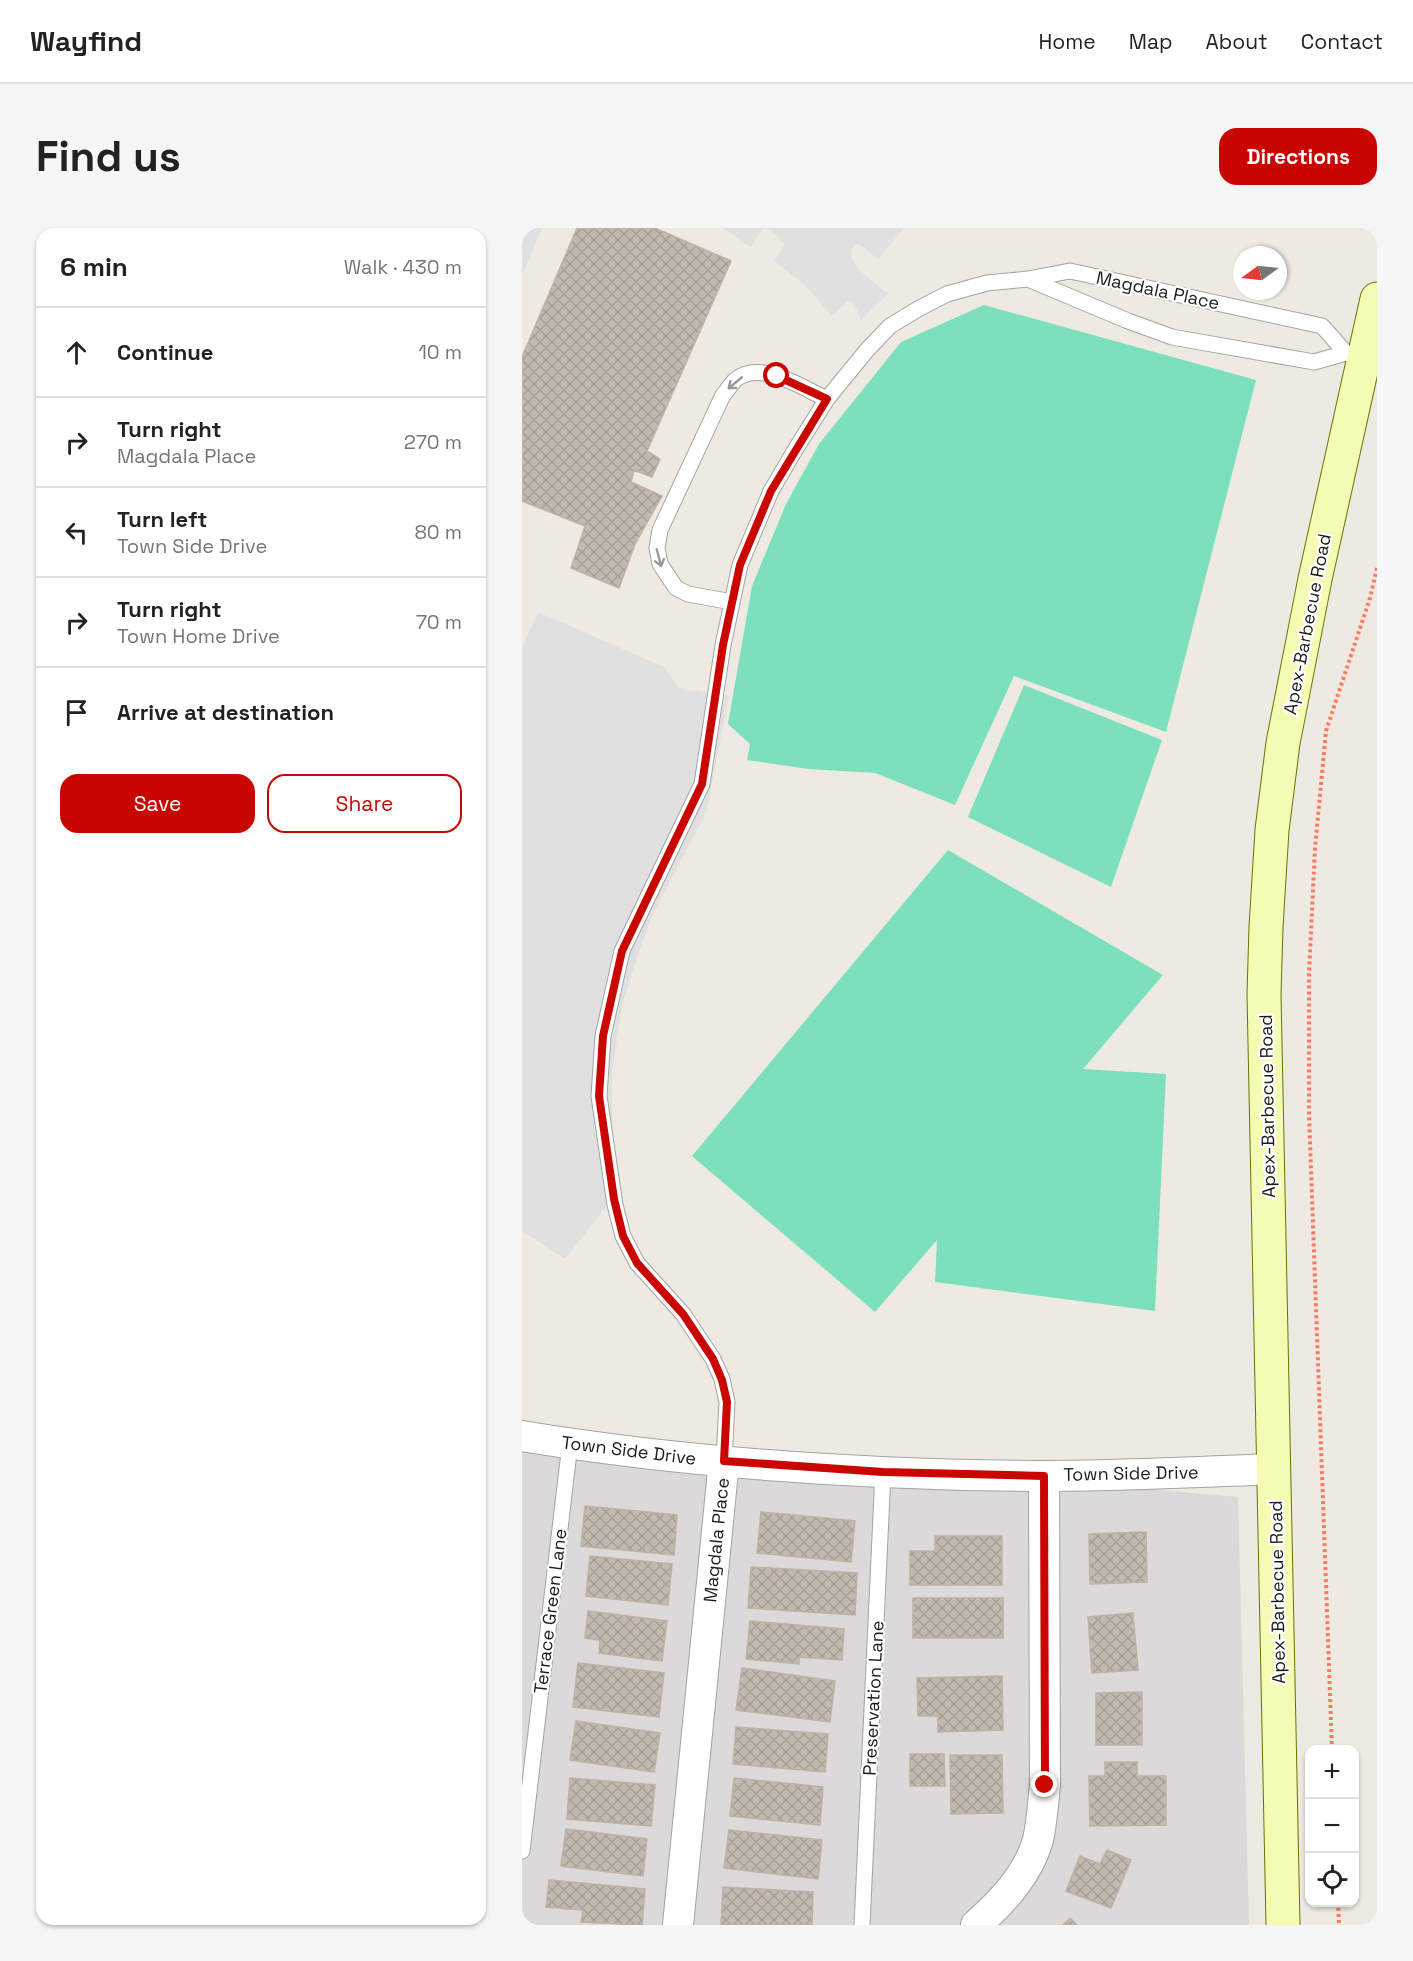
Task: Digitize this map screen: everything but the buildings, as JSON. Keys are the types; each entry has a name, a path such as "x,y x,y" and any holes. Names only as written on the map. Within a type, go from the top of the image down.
{"street":[{"name":"Apex-Barbecue Road","path":"1283,1925 1264,994 1266,927 1272,830 1281,754 1362,356 1377,298"},
{"name":"Town Side Drive","path":"522,1436 570,1444 724,1461 883,1472 1044,1476 1275,1469"},
{"name":"Magdala Place","path":"678,1925 724,1461"},
{"path":"976,1925 994,1909 1017,1881 1037,1841 1042,1816 1045,1785 1044,1476"}],"lane":[{"name":"Magdala Place","path":"724,1461 727,1402 722,1380 713,1359 683,1314 637,1263 623,1236 614,1199 599,1096 603,1036 622,951 702,784 723,645 740,565 771,491 827,399 890,326 947,294 987,283 1028,279 1070,271 1322,326 1362,356"},
{"name":"Magdala Place","path":"1028,279 1172,337 1314,362 1362,356"},
{"path":"732,602 688,594 676,588 660,564 657,548 660,530 723,395 736,380 754,372 777,376 827,399"},
{"name":"Terrace Green Lane","path":"522,1851 570,1444"},
{"name":"Preservation Lane","path":"862,1925 883,1472"}],"path":[{"path":"1332,1745 1309,1113 1314,848 1326,731 1370,598 1377,568"},
{"path":"1338,1907 1339,1925"}],"shaded area":[{"path":"522,228 542,228 522,275"},
{"path":"723,228 763,228 751,247"},
{"path":"765,228 904,228 878,259 858,243 852,249 851,257 860,271 888,294 861,320 855,305 848,301 832,316 806,286 774,261 785,245 775,234"},
{"path":"538,612 664,667 678,687 687,691 696,690 729,696 706,813 652,916 623,1002 612,1070 612,1131 621,1188 565,1259 522,1231 522,648"},
{"path":"522,1434 1238,1497 1249,1925 522,1925"}],"green space":[{"path":"984,305 1256,380 1166,732 1014,676 955,805 875,773 808,769 747,760 750,744 728,724 752,586 786,504 819,444 901,342"},
{"path":"1024,685 1162,740 1111,887 968,817"},
{"path":"948,850 1163,975 1083,1069 1166,1074 1155,1311 935,1282 937,1240 875,1312 692,1156"}],"route":[{"path":"777,376 827,399 771,491 740,565 723,645 702,784 622,951 603,1036 599,1096 614,1199 623,1236 637,1263 683,1314 713,1359 722,1380 727,1402 724,1461 883,1472 1044,1476 1045,1785"}]}
